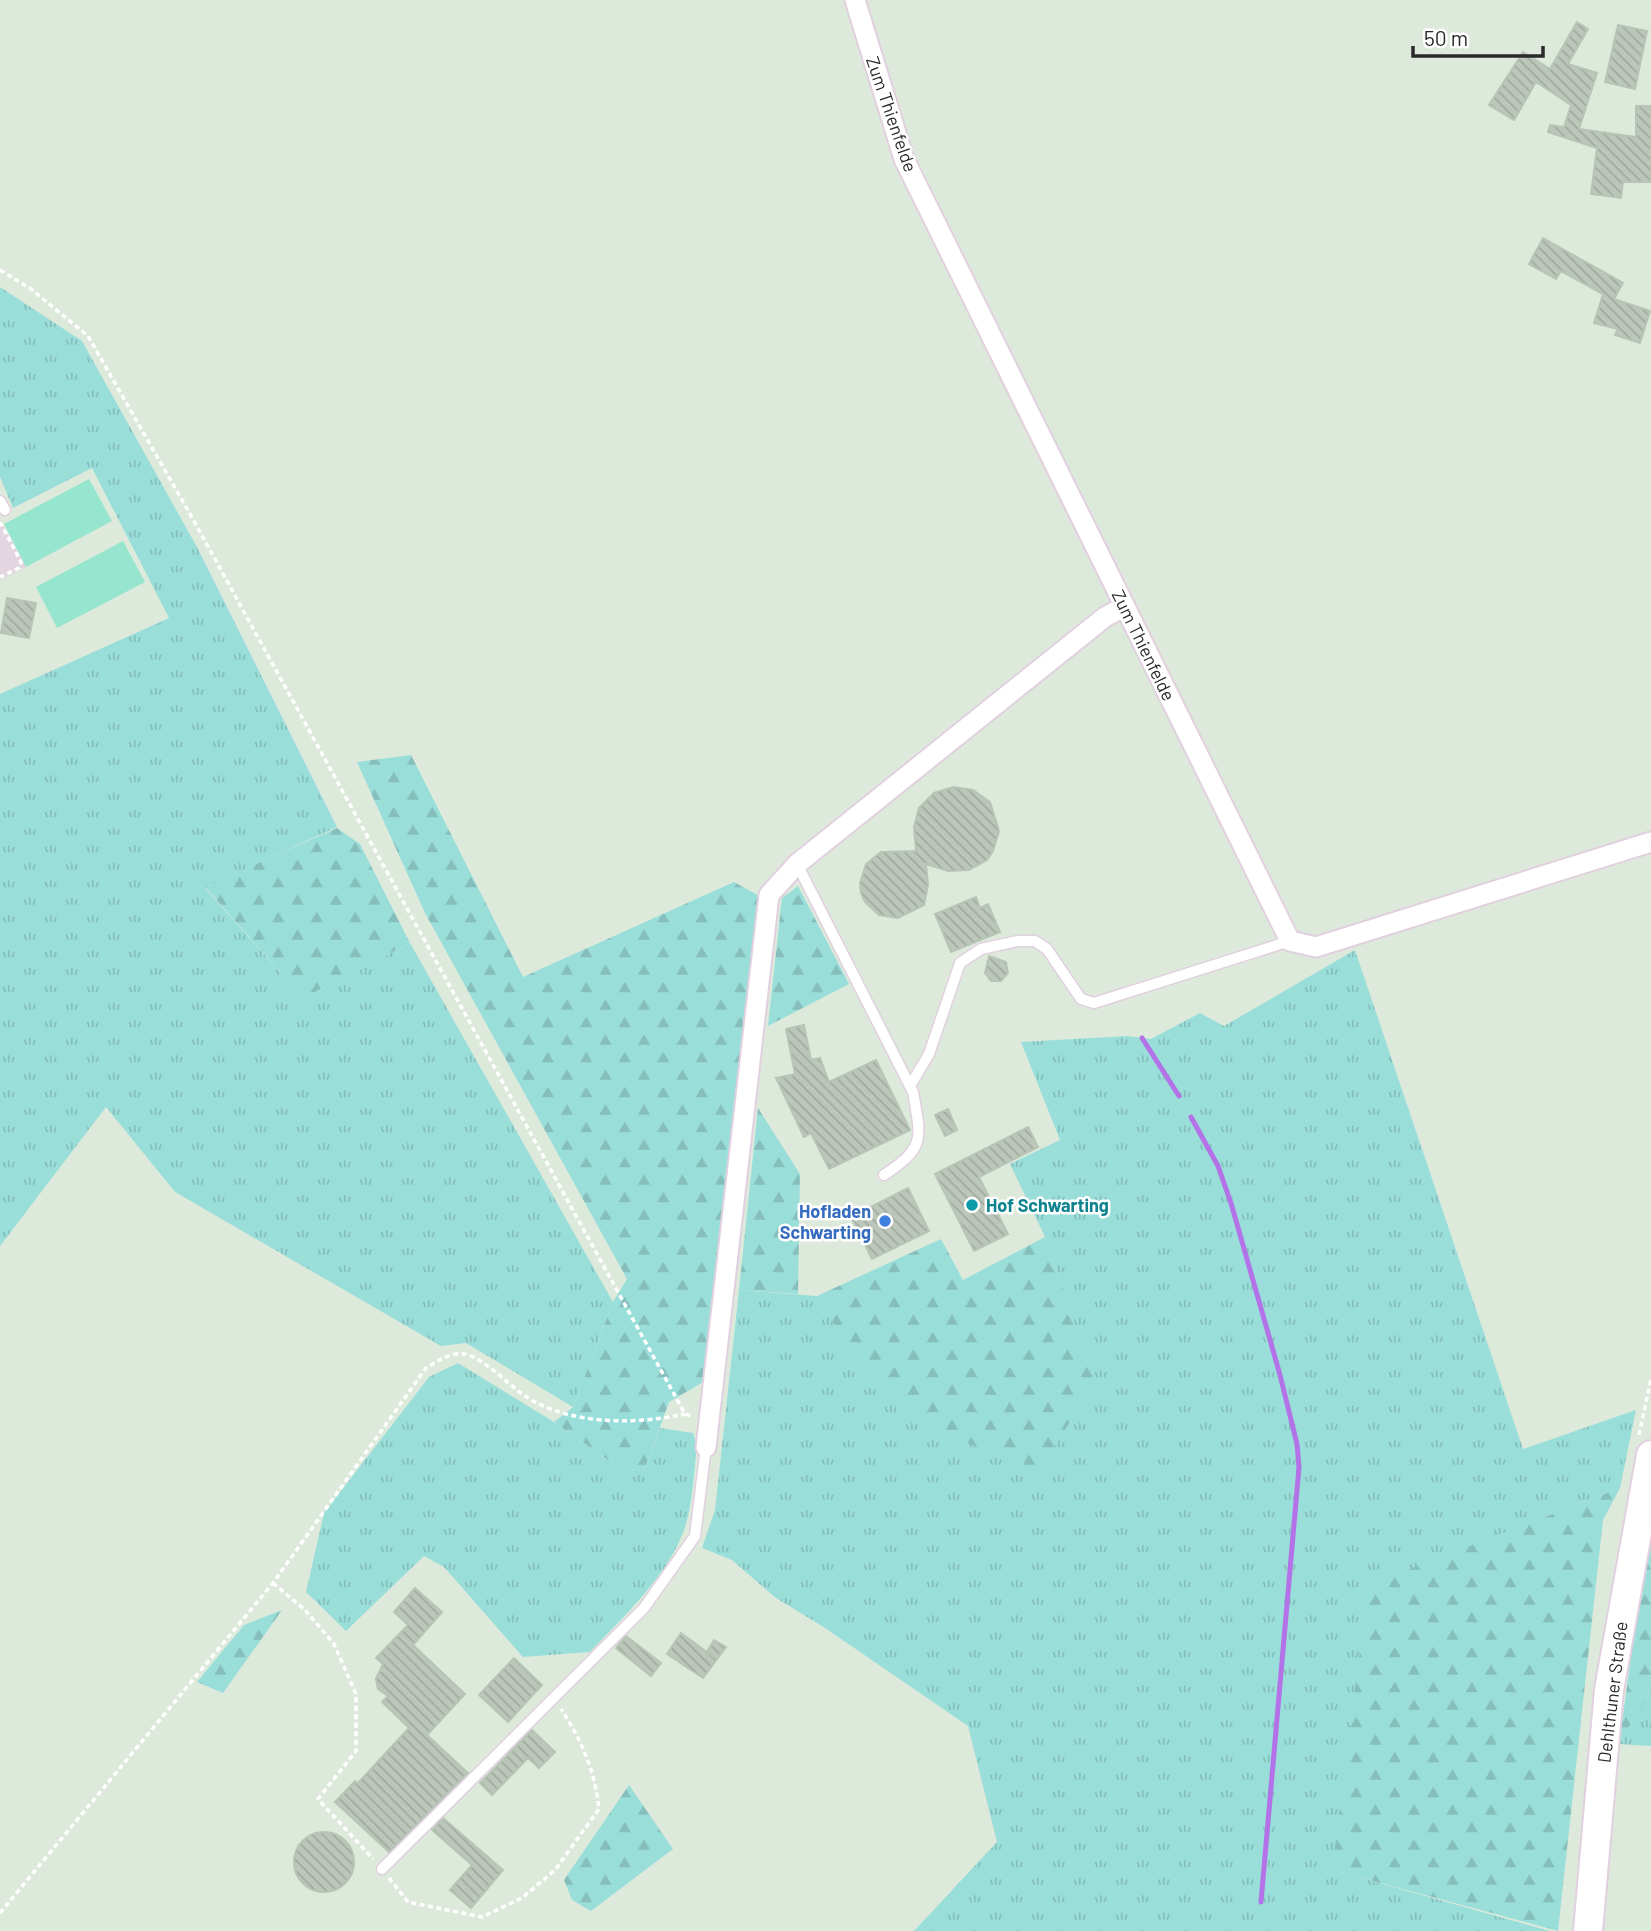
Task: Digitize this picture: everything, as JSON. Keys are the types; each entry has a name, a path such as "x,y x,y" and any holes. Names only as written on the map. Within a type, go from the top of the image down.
{"street":[{"name":"Zum Thienfelde","path":"855,0 904,159 1290,941"},
{"path":"706,1447 769,895 797,864 1095,625 1125,606"},
{"path":"1290,941 1316,947 1651,842"},
{"name":"Dehlthuner Straße","path":"1588,1931 1609,1690 1651,1455"}],"lane":[{"path":"797,864 910,1086 920,1133 911,1157 884,1175"},
{"path":"910,1086 929,1054 960,964 981,949 1018,941 1035,941 1047,949 1081,999 1094,1003 1290,941"},
{"path":"382,1869 644,1608 695,1536 706,1447"}],"path":[{"path":"0,270 31,289 88,336 201,534 685,1414"},
{"path":"0,522 21,562 19,568 0,577"},
{"path":"0,1913 273,1583 426,1368 451,1354 470,1356 536,1403 584,1419 661,1419 685,1414 709,1420"},
{"path":"273,1583 304,1610 334,1644 356,1694 356,1751 317,1799 382,1869 408,1902 482,1917 522,1898 555,1870 599,1809 596,1779 576,1732 554,1698"}],"shaded area":[{"path":"89,479 112,521 26,567 4,524"},
{"path":"0,520 26,567 0,580"},
{"path":"123,541 145,582 57,628 36,587"}],"green space":[{"path":"0,287 82,341 198,549 337,827 205,888 303,998 410,943 613,1302 573,1407 466,1343 441,1346 175,1192 106,1107 0,1246 0,694 169,618 92,468 13,508 0,477"},
{"path":"411,755 523,977 734,882 761,897 705,1381 669,1402 644,1471 618,1467 554,1422 573,1407 613,1302 627,1279 425,913 357,762"},
{"path":"337,828 360,844 410,943 303,998 205,887"},
{"path":"798,886 849,984 768,1026 782,898"},
{"path":"1355,950 1523,1449 1636,1410 1620,1488 1368,1586 1333,1870 1550,1931 914,1931 997,1842 968,1726 825,1628 776,1598 732,1560 702,1548 715,1510 739,1290 817,1296 847,1346 1060,1280 1045,1237 1010,1164 1060,1140 1021,1042 1127,1036 1151,1039 1200,1013 1224,1026"},
{"path":"758,1108 800,1174 798,1294 739,1290"},
{"path":"1045,1237 1095,1382 1039,1471 923,1426 847,1346 817,1296 941,1239 963,1280"},
{"path":"458,1363 554,1422 618,1467 644,1471 660,1428 693,1433 697,1445 692,1495 679,1542 645,1593 590,1652 523,1657 444,1567 424,1556 346,1631 306,1592 324,1513 429,1377"},
{"path":"1620,1488 1603,1520 1558,1931 1332,1870 1368,1585"},
{"path":"1651,1513 1651,1690 1619,1744"},
{"path":"282,1610 223,1693 197,1682 244,1625"},
{"path":"1651,1690 1651,1746 1619,1744"},
{"path":"629,1785 673,1849 591,1911 572,1900 564,1880"}],"building":[{"path":"1577,22 1588,29 1568,64 1597,73 1579,129 1636,137 1636,106 1651,106 1651,182 1623,182 1621,198 1591,194 1597,148 1548,132 1550,125 1564,127 1571,105 1536,82 1514,120 1489,105 1523,52 1550,69"},
{"path":"1618,25 1647,31 1635,89 1605,82"},
{"path":"1543,238 1623,283 1614,299 1650,311 1640,343 1615,335 1618,329 1594,323 1603,294 1561,271 1556,279 1529,264"},
{"path":"7,598 36,603 29,638 1,633"},
{"path":"953,787 973,790 990,802 999,831 993,851 987,860 969,870 948,871 926,864 928,885 924,905 898,918 879,915 865,902 861,893 860,883 866,864 881,852 916,851 914,827 919,808 934,793"},
{"path":"976,897 980,908 988,904 1000,932 951,952 935,914"},
{"path":"989,956 1006,962 1008,973 1001,981 991,981 985,973"},
{"path":"804,1025 811,1060 820,1058 829,1082 876,1060 910,1130 829,1169 811,1133 804,1137 776,1078 795,1074 786,1029"},
{"path":"948,1109 957,1130 945,1136 935,1115"},
{"name":"Hof Schwarting","path":"1028,1127 1038,1147 979,1177 1008,1234 974,1251 935,1174"},
{"path":"908,1188 929,1231 872,1259 851,1217"},
{"path":"415,1588 442,1612 413,1645 465,1694 427,1735 468,1773 389,1852 335,1802 355,1781 357,1784 409,1728 382,1702 388,1696 378,1689 376,1679 383,1664 376,1658 408,1625 394,1612"},
{"path":"681,1633 715,1658 708,1650 714,1640 726,1647 703,1678 667,1654"},
{"path":"626,1636 661,1663 651,1676 616,1648"},
{"path":"514,1658 542,1685 508,1722 479,1695"},
{"path":"532,1730 555,1752 539,1768 528,1758 492,1795 480,1783"},
{"path":"443,1818 503,1870 471,1908 450,1890 472,1865 432,1830"},
{"path":"318,1832 330,1832 349,1845 354,1862 352,1874 341,1887 330,1892 318,1892 299,1879 294,1868 294,1856 307,1837"}],"waterway":[{"path":"1142,1038 1179,1096"},
{"path":"1191,1117 1218,1166 1231,1203 1297,1444 1299,1467 1261,1902"}],"place":[{"name":"Hof Schwarting","path":"972,1205"},
{"name":"Hofladen Schwarting","path":"885,1221"}]}
